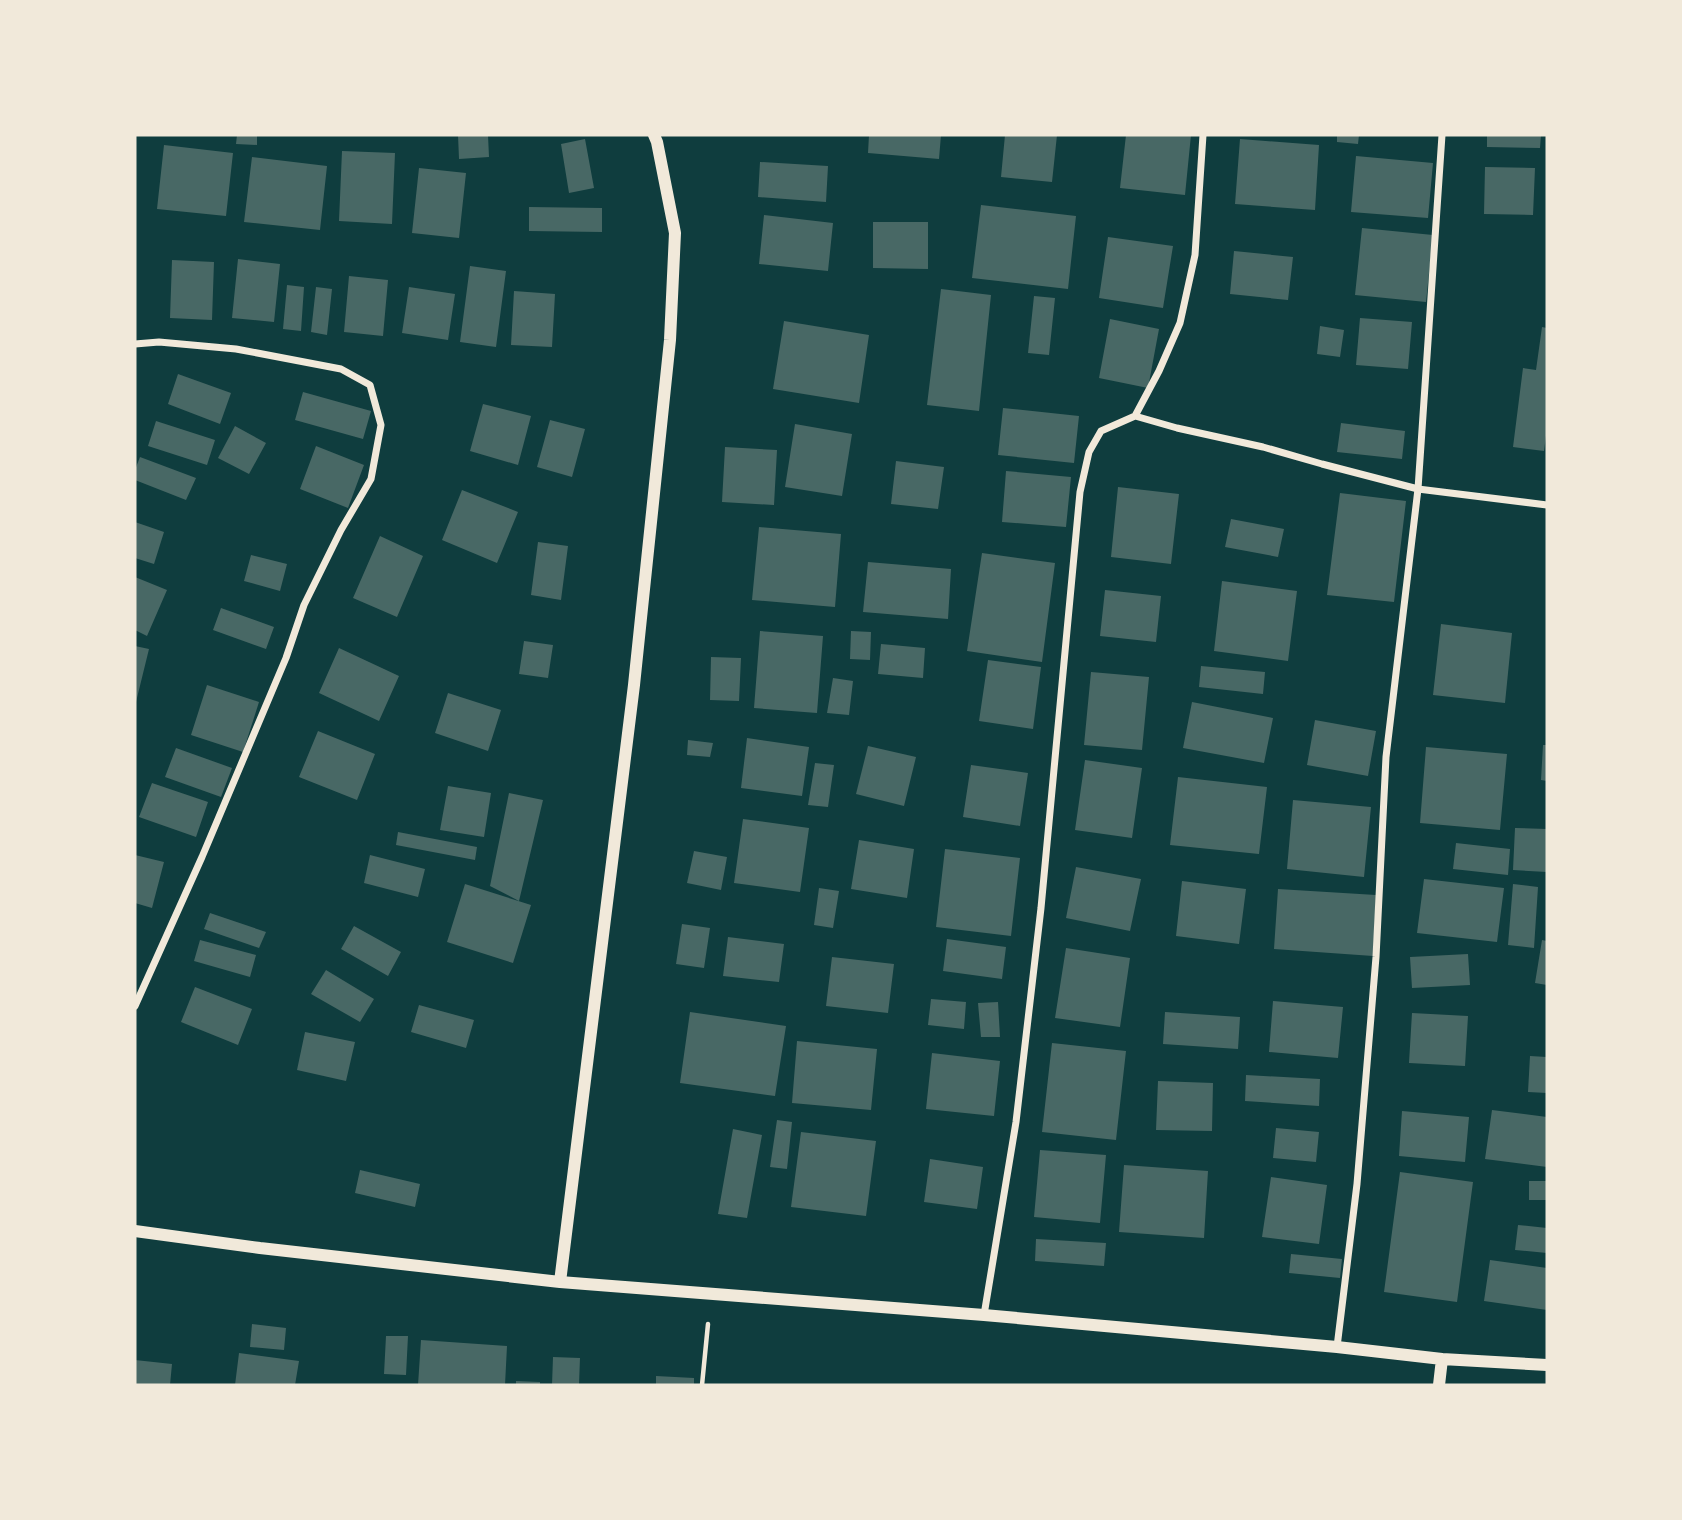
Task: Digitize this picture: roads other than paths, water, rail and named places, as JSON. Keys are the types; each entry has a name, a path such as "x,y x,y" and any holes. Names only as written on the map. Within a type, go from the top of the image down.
{"street":[{"path":"561,1282 634,685 670,340 675,233 654,135"},
{"path":"984,1315 1016,1122 1041,908 1080,492 1089,452 1101,431 1135,416 1180,323 1195,255 1203,135"},
{"path":"1337,1347 1357,1184 1374,983 1386,757 1418,489 1442,135"},
{"path":"135,344 159,342 236,349 341,369 370,385 380,425 371,479 341,530 304,605 286,658 202,857 135,1006"},
{"path":"1135,416 1264,447 1418,489 1547,505"},
{"path":"135,1231 561,1282 984,1315 1442,1359 1547,1364"},
{"path":"1439,1385 1442,1359"}]}
